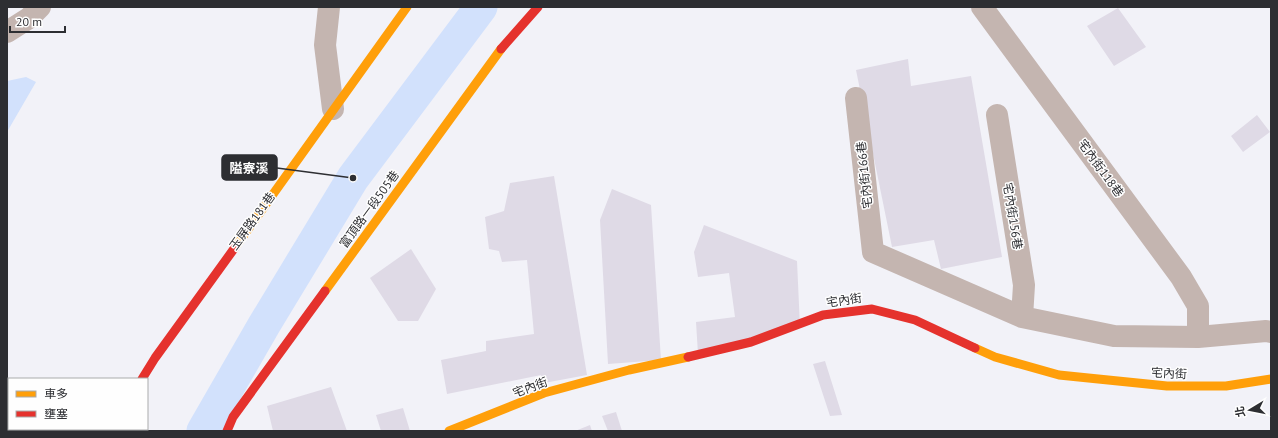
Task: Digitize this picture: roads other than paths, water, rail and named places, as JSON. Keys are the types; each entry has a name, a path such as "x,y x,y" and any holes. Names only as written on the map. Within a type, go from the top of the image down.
{"street":[{"path":"7,32 28,18 40,7"},
{"path":"329,7 325,45 333,109"},
{"name":"玉屏路181巷","path":"143,378 155,358 407,7"},
{"name":"富頂路一段505巷","path":"227,431 233,417 502,47 538,7"},
{"name":"宅內街118巷","path":"982,7 1181,277 1198,306 1198,337"},
{"name":"宅內街166巷","path":"856,98 873,252 1022,316"},
{"name":"宅內街156巷","path":"997,115 1024,285 1022,316"},
{"name":"宅內街","path":"449,431 544,393 630,370 751,342 823,315 872,309 915,320 995,357 1059,375 1167,386 1226,386 1271,379"},
{"path":"1022,316 1114,336 1198,337 1266,331 1271,332"}],"water":[{"path":"26,77 36,82 7,132 7,81"}],"waterway":[{"path":"203,431 264,325 353,178 481,7"}],"place":[{"name":"隘寮溪","path":"353,178"}]}
